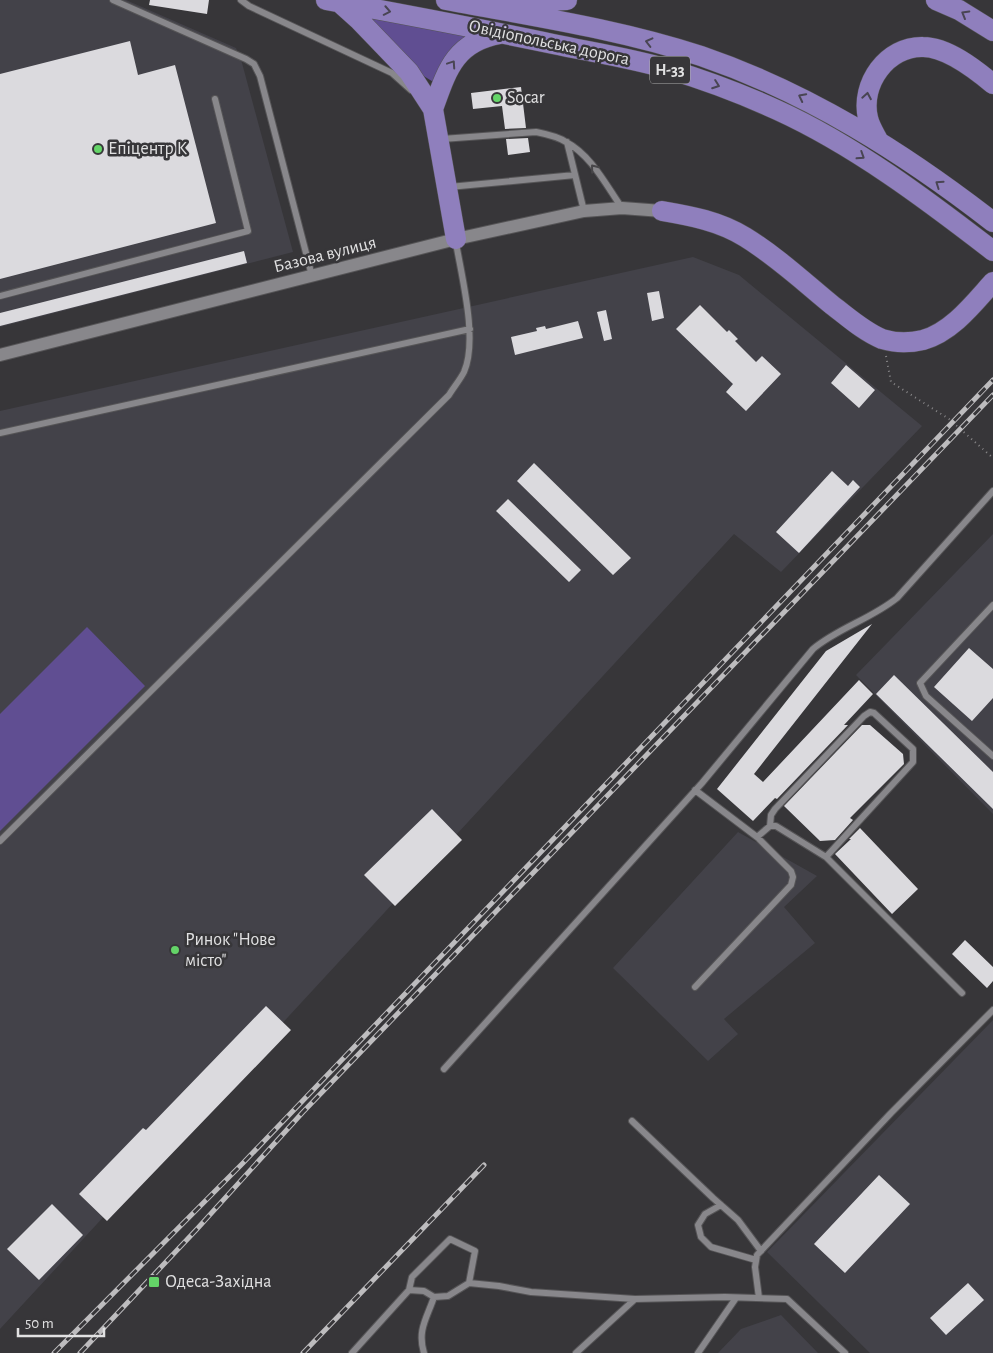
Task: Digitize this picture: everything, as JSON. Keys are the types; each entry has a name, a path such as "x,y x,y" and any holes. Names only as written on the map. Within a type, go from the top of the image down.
{"main road":[{"name":"Овідіопольська дорога","path":"446,0 594,29 701,56 788,91 842,119 880,142 986,217"},
{"path":"470,4 567,0"},
{"path":"936,0 958,10 993,31"},
{"path":"332,1 359,20 409,72 433,109 456,239"},
{"name":"Овідіопольська дорога","path":"332,1 502,33 667,69 751,99 806,124 856,153 965,229 993,251"},
{"path":"433,109 450,64 459,54 471,44 486,36 502,33"},
{"path":"880,142 872,130 868,118 867,94 877,71 896,53 908,48 923,47 936,49 970,66 993,84"},
{"path":"662,211 694,216 719,224 744,237 782,264 861,328 883,339 904,343 925,340 957,320 991,285"}],"street":[{"name":"Базова вулиця","path":"0,356 456,239 584,211 622,208 662,211"}],"lane":[{"path":"113,0 246,58 254,64 260,76 312,276"},
{"path":"241,0 249,6 392,73 433,109"},
{"path":"0,296 248,231 215,99"},
{"path":"438,139 536,132 550,135 567,142 588,161 622,208"},
{"path":"567,142 584,211"},
{"path":"446,187 575,175"},
{"path":"0,840 449,395 463,373 470,352 470,330 456,239"},
{"path":"0,433 470,330"},
{"path":"444,1069 695,790 813,650 825,639 885,608 897,598 993,490"},
{"path":"993,605 920,683 926,696 993,756"},
{"path":"770,826 771,815 775,809 864,716 870,712 874,713 913,749 912,762 826,857"},
{"path":"695,790 757,837 791,871 793,877 791,885 695,987"},
{"path":"757,837 770,826 776,826 826,857 962,993"},
{"path":"759,1298 754,1267 757,1255 891,1113 993,1010"},
{"path":"632,1121 738,1220 761,1251"},
{"path":"721,1205 705,1214 698,1226 701,1237 711,1246 756,1260"},
{"path":"352,1353 409,1290 412,1277 450,1239 475,1251 468,1283"},
{"path":"409,1290 424,1291 434,1297 448,1296 468,1283 554,1294 634,1299 787,1299 845,1353"},
{"path":"424,1353 421,1334 434,1297"},
{"path":"698,1353 736,1298"},
{"path":"576,1353 634,1299"}],"path":[{"path":"883,339 891,382 949,419 993,458"}],"shaded area":[{"path":"0,0 126,0 236,48 242,63 293,252 0,327"},
{"path":"363,17 476,37 435,83 422,75"},
{"name":"Ринок \"Нове місто\"","path":"693,257 739,275 922,426 781,572 734,534 0,1329 0,411"},
{"path":"993,534 993,814 856,675"},
{"path":"87,627 145,686 0,831 0,714"},
{"path":"738,832 817,876 784,907 815,943 724,1019 738,1034 708,1061 613,968"},
{"path":"993,1020 993,1353 870,1353 767,1252"},
{"path":"781,1315 818,1353 718,1353 741,1329"}],"building":[{"path":"150,0 209,0 207,14 149,5"},
{"name":"Епіцентр К","path":"130,41 138,75 175,65 216,223 0,279 0,74"},
{"name":"Socar","path":"521,87 526,128 505,129 502,106 473,109 471,93"},
{"path":"528,138 530,152 508,155 506,139"},
{"path":"244,251 247,263 0,326 0,313"},
{"path":"659,291 664,318 652,321 647,293"},
{"path":"700,305 727,332 729,330 738,339 735,341 756,362 762,356 781,374 746,411 726,392 733,384 676,329"},
{"path":"606,310 612,339 604,341 597,312"},
{"path":"578,321 583,338 515,355 511,337 537,331 536,328 545,326 546,329"},
{"path":"846,365 875,390 859,408 831,383"},
{"path":"534,463 631,558 613,575 517,481"},
{"path":"832,471 848,486 853,480 860,487 799,553 776,532"},
{"path":"508,499 581,570 569,582 496,511"},
{"path":"872,624 754,774 763,782 859,680 873,694 844,725 848,725 777,799 775,798 753,821 717,789 826,651"},
{"path":"969,648 993,669 993,698 972,721 934,687"},
{"path":"894,675 993,772 993,809 876,694"},
{"path":"862,725 870,725 903,754 904,764 850,818 853,820 835,840 820,841 784,806"},
{"path":"432,809 462,840 395,906 364,875"},
{"path":"860,828 918,889 892,914 835,854"},
{"path":"965,940 993,967 993,981 987,988 952,954"},
{"path":"266,1006 291,1030 107,1221 79,1194 143,1128 146,1130"},
{"path":"879,1175 910,1204 845,1273 814,1244"},
{"path":"52,1204 83,1235 39,1280 7,1249"},
{"path":"968,1283 984,1300 946,1335 930,1318"}],"railway":[{"path":"54,1353 243,1163 993,380"},
{"path":"80,1353 197,1229 303,1112 993,395"},
{"path":"303,1353 484,1165"}],"place":[{"name":"Socar","path":"497,98"},
{"name":"Епіцентр К","path":"98,149"},
{"name":"Ринок \"Нове місто\"","path":"175,950"},
{"name":"Одеса-Західна","path":"154,1282"}]}
